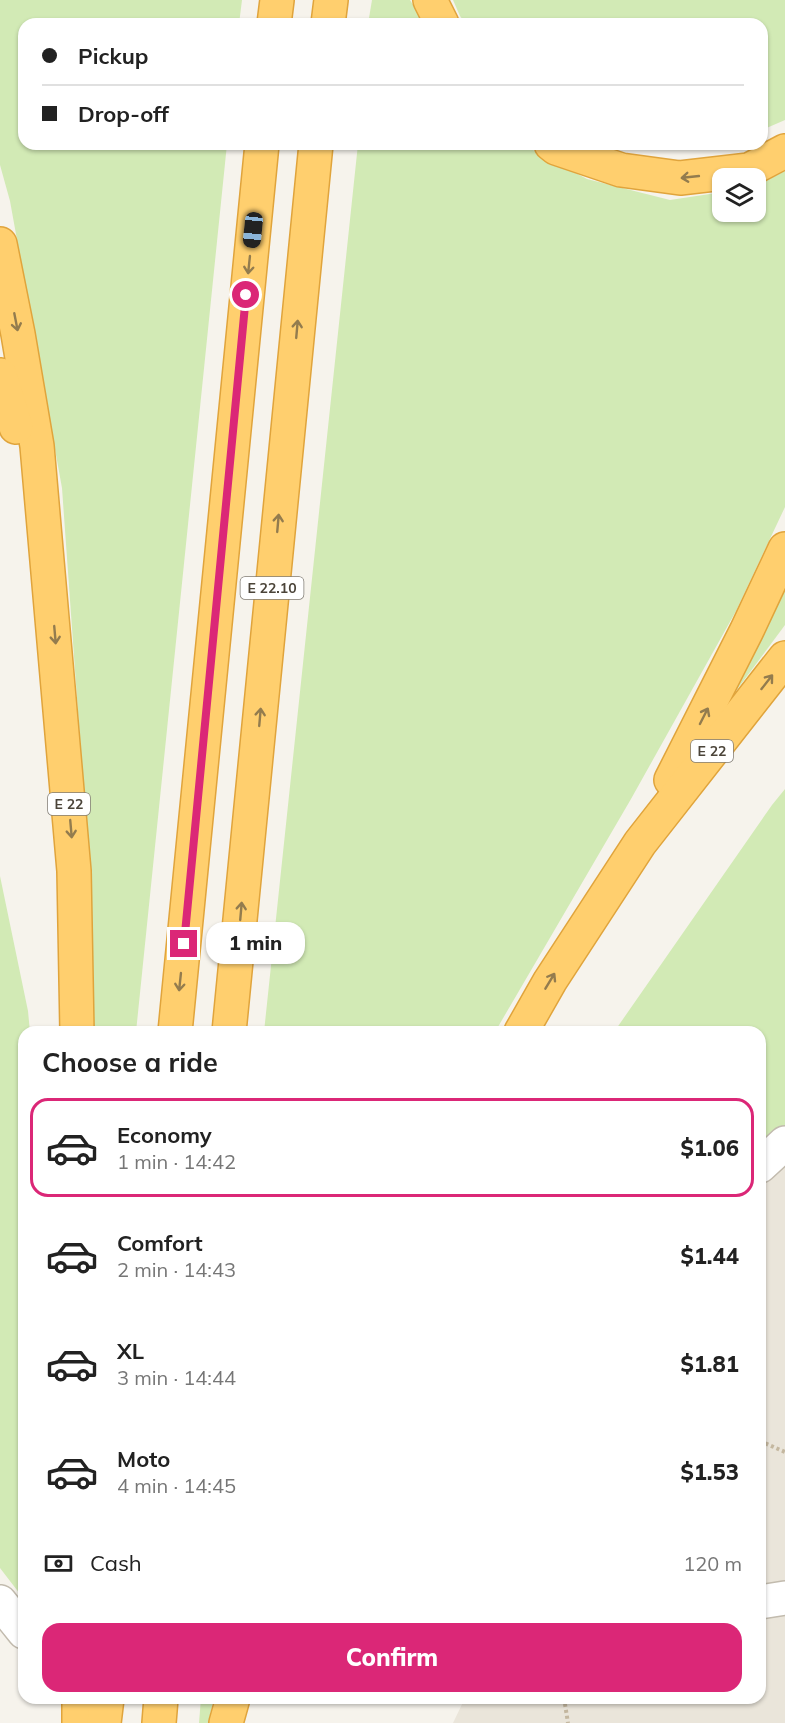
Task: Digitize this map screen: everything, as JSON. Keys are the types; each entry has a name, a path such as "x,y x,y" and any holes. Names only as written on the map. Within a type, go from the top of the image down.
{"highway":[{"path":"274,18 276,0"},
{"path":"329,18 331,0"},
{"path":"430,0 439,18"},
{"name":"E 22.10","path":"176,1026 261,150"},
{"name":"E 22.10","path":"230,1026 315,150"},
{"path":"562,150 621,170 680,178 749,170 785,151"},
{"name":"E 22","path":"0,244 37,446 50,577 74,871 77,1026"},
{"path":"0,375 18,434 50,577"},
{"path":"639,843 747,630 785,549"},
{"name":"E 22","path":"524,1026 550,981 639,843 785,658"},
{"path":"78,1723 79,1704"},
{"path":"104,1723 106,1704"},
{"path":"159,1723 161,1704"},
{"path":"226,1723 231,1704"}],"street":[{"path":"766,1160 785,1143"},
{"path":"766,1601 785,1598"},
{"path":"0,1602 18,1624"}],"path":[{"path":"766,1444 785,1452"},
{"path":"565,1704 568,1723"}],"shaded area":[{"path":"785,1057 785,1723 453,1723 462,1704 766,1704 766,1079"}],"green space":[{"path":"0,0 242,0 240,18 18,18 18,150 226,150 137,1026 94,1026 84,796 62,488 10,201 0,165"},
{"path":"372,0 410,0 421,18 369,18"},
{"path":"453,0 785,0 785,120 768,127 768,18 462,18"},
{"path":"357,150 533,150 587,179 670,200 712,194 712,222 766,222 766,181 785,171 785,507 736,611 631,799 499,1026 265,1026"},
{"path":"785,581 785,625 724,707"},
{"path":"785,789 785,1125 766,1144 766,1026 618,1026"},
{"path":"0,876 29,1026 18,1026 18,1591 0,1568"},
{"path":"201,1704 213,1704 208,1723 199,1723"}],"route":[{"path":"184,944 246,295"}]}
